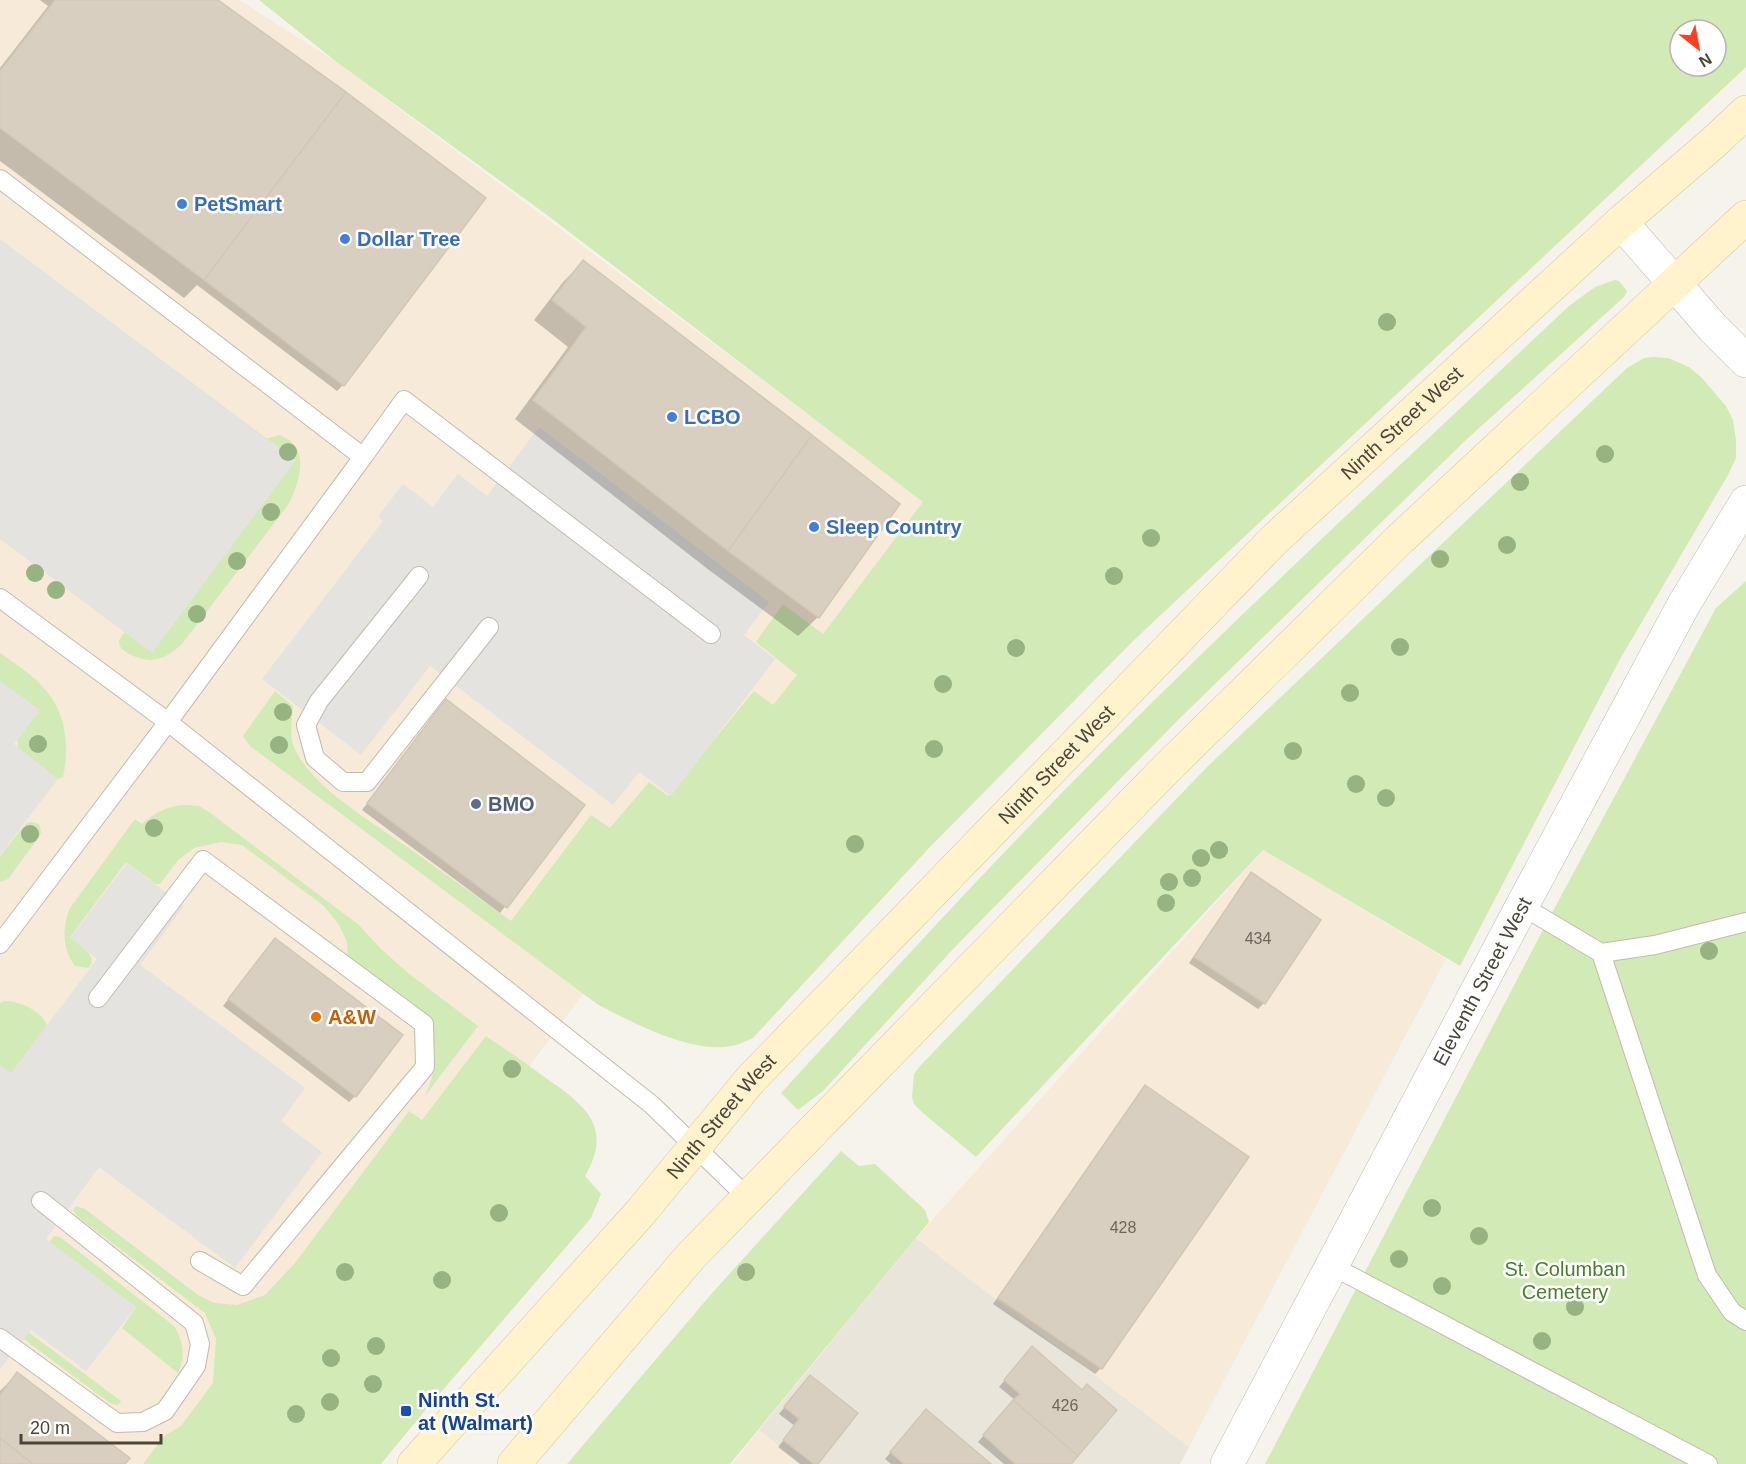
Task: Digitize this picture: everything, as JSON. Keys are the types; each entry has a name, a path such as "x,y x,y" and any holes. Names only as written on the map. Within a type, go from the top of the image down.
{"main road":[{"name":"Ninth Street West","path":"414,1464 640,1212 752,1079 1274,540 1621,222 1746,112"},
{"path":"514,1464 690,1257 1184,752 1400,539 1746,217"}],"street":[{"path":"1621,222 1713,328 1746,361"},
{"name":"Eleventh Street West","path":"1227,1464 1684,604 1746,502"}],"lane":[{"path":"0,179 363,457"},
{"path":"0,944 168,722 404,400 711,634"},
{"path":"419,576 319,701 306,725 315,758 343,782 368,782 489,627"},
{"path":"0,598 168,722 652,1105 748,1198"},
{"path":"98,998 203,860 424,1024 425,1067 243,1286 200,1261"},
{"path":"1522,906 1601,953 1655,945 1746,922"},
{"path":"1601,953 1707,1275 1732,1312 1746,1321"},
{"path":"0,1338 117,1423 142,1422 165,1411 196,1366 200,1344 194,1323 41,1201"},
{"path":"1332,1266 1708,1464"}],"shaded area":[{"path":"0,0 239,0 338,63 940,513 234,1464 0,1464"},
{"path":"0,239 296,460 152,653 0,539"},
{"path":"539,427 769,602 744,635 775,659 671,796 639,772 613,805 430,666 361,755 262,679 383,521 378,516 403,484 433,507 458,474 487,496"},
{"path":"0,681 40,710 14,744 58,779 0,855"},
{"path":"1263,850 1446,959 1189,1447 916,1238"},
{"path":"127,863 184,906 140,965 305,1088 281,1121 322,1152 235,1268 99,1167 46,1239 136,1307 86,1371 31,1330 0,1369 0,1065 11,1073 97,959 70,938"},
{"path":"916,1238 1189,1447 1180,1464 801,1464 759,1430"},
{"path":"759,1430 801,1464 732,1464"}],"green space":[{"path":"259,0 1746,0 1746,67 1133,641 929,848 753,1038 734,1045 715,1047 680,1041 662,1035 597,1004 250,746 243,736 275,691 293,706 291,726 294,747 313,775 327,789 360,815 511,921 591,815 610,828 649,782 668,796 754,691 773,705 797,675 756,642 783,604 823,634 923,502 547,215 338,63"},
{"path":"1615,280 1619,281 1627,291 1624,297 1467,439 1178,720 955,947 823,1091 798,1110 781,1093 985,872 1167,687 1569,306 1595,287"},
{"path":"1644,358 1668,358 1689,367 1701,377 1726,406 1733,420 1736,458 1619,661 1460,966 1263,850 976,1157 923,1113 914,1104 912,1098 914,1074 920,1066 1207,767 1627,368"},
{"path":"280,435 295,445 300,461 297,484 288,505 182,644 170,654 157,659 144,659 129,654 120,646 119,640 265,439"},
{"name":"St. Columban Cemetery","path":"1746,581 1746,1464 1265,1464 1546,924 1716,608"},
{"path":"0,653 36,680 56,705 66,740 63,777 58,779 18,748 17,738 39,710 0,681"},
{"path":"185,805 199,806 209,812 359,925 408,973 478,1026 425,1096 435,1063 435,1047 430,1029 348,958 347,942 339,925 324,906 242,845 221,842 194,848 178,860 160,884 156,884 126,862 70,937 87,951 92,960 88,968 75,966 68,952 65,938 70,908 135,819 142,824 162,810"},
{"path":"31,822 39,824 41,832 39,837 8,879 0,882 0,856 23,827"},
{"path":"5,1001 31,1008 42,1017 48,1028 13,1073 9,1074 0,1067 0,1003"},
{"path":"486,1036 570,1096 590,1117 597,1143 585,1176 601,1194 591,1218 381,1464 143,1464 164,1436 181,1426 213,1383 216,1339 205,1313 78,1217 73,1210 76,1206 85,1209 198,1295 214,1303 237,1305 265,1295 295,1263 409,1111 422,1120"},
{"path":"841,1151 859,1166 875,1164 925,1210 929,1222 730,1464 567,1464 713,1292"},
{"path":"54,1236 60,1237 174,1326 180,1337 182,1349 182,1361 178,1373 122,1328 136,1307 59,1249 32,1264"},
{"path":"0,1311 121,1401 118,1405 112,1404 96,1393 0,1321"}],"building":[{"name":"PetSmart","path":"55,0 218,0 346,92 204,280 0,128 0,71"},
{"name":"Dollar Tree","path":"346,92 486,198 344,386 204,280"},
{"name":"LCBO","path":"583,260 812,435 728,551 533,400 586,327 552,300"},
{"name":"Sleep Country","path":"812,435 900,504 819,618 728,551"},
{"name":"BMO","path":"446,699 585,805 507,908 367,803"},
{"path":"1251,872 1321,920 1265,1004 1194,957"},
{"name":"A&W","path":"275,938 403,1035 356,1097 228,999"},
{"path":"1145,1085 1249,1157 1102,1369 998,1298"},
{"path":"1032,1346 1082,1390 1087,1384 1117,1410 1078,1456 1013,1400 1020,1394 1004,1380"},
{"path":"17,1372 130,1458 125,1464 33,1464 0,1438 0,1395"},
{"path":"810,1375 858,1413 818,1464 814,1464 783,1440 799,1419 784,1407"},
{"path":"1013,1400 1078,1456 1071,1464 1015,1464 983,1435"},
{"path":"926,1409 991,1464 904,1464 890,1452"},
{"path":"0,1438 33,1464 0,1464"}],"place":[{"name":"PetSmart","path":"182,204"},
{"name":"Dollar Tree","path":"345,239"},
{"name":"LCBO","path":"672,417"},
{"name":"Sleep Country","path":"814,527"},
{"name":"BMO","path":"476,804"},
{"name":"A&W","path":"316,1017"},
{"name":"Ninth St. at (Walmart)","path":"406,1411"}]}
